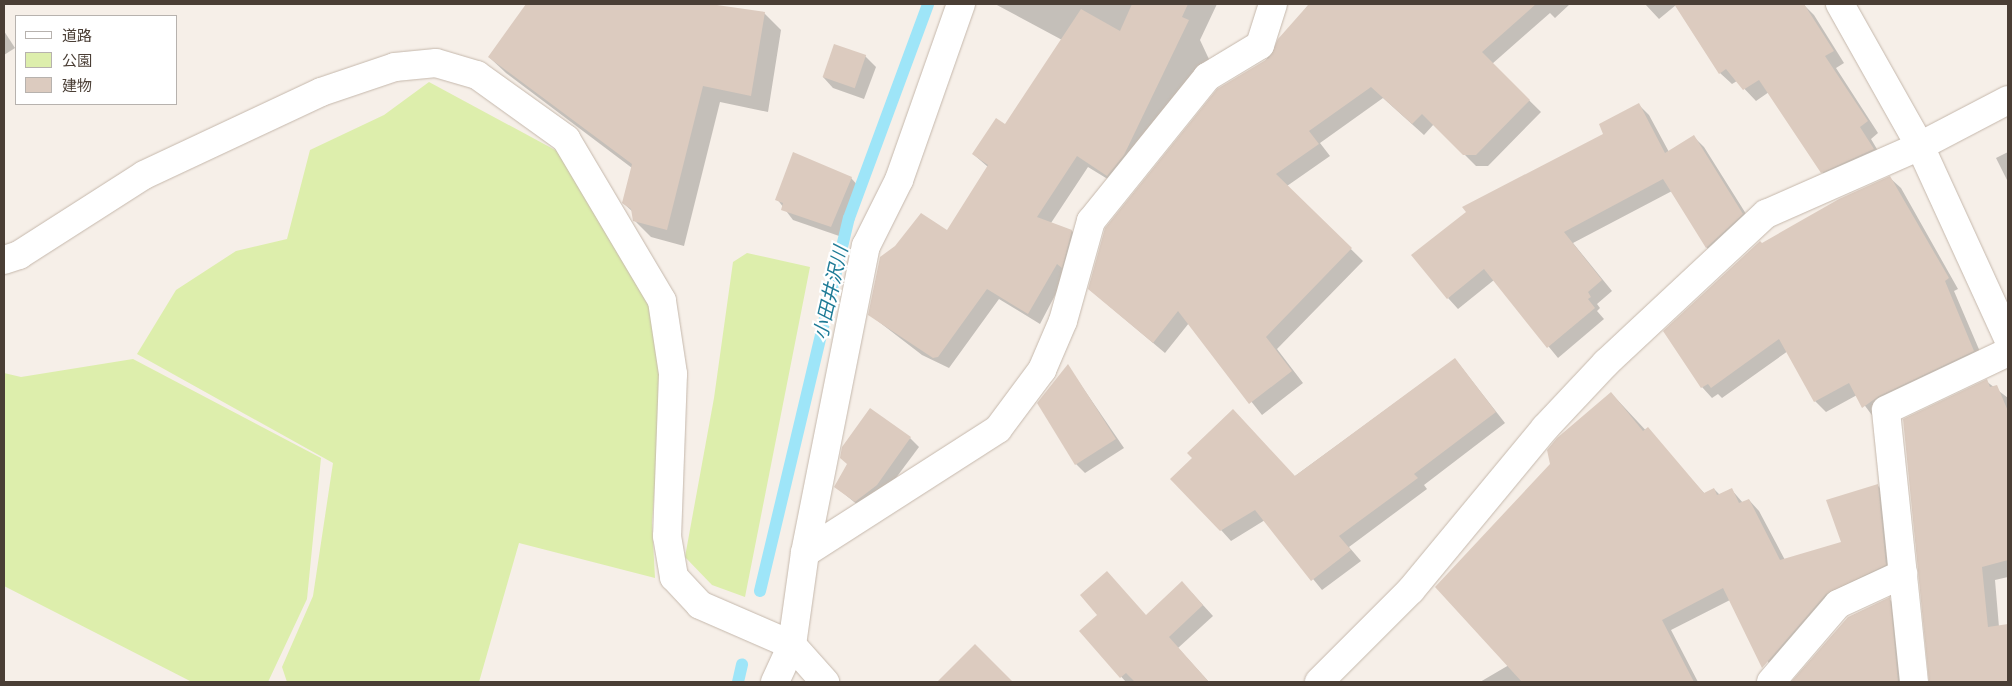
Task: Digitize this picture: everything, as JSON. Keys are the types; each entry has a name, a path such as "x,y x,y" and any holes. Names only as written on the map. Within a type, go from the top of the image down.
{"street":[{"path":"775,682 792,645 805,553 866,246 899,180 961,4"},
{"path":"805,553 998,429 1042,370 1063,321 1091,221 1207,77 1260,45 1273,4"},
{"path":"1840,4 1920,146 2008,338"},
{"path":"4,260 19,255 144,175 321,92 395,67 436,63 477,75 566,139 662,301 674,374 667,536 674,577 700,605 792,645 825,682"},
{"path":"1319,682 1411,590 1545,428 1606,363 1766,214 1920,146 2008,100"},
{"path":"1914,682 1886,410 2008,352"},
{"path":"1771,682 1838,604 1903,574"}],"green space":[{"path":"429,82 557,151 653,304 663,377 652,523 655,578 519,543 479,682 287,682 282,667 313,596 333,463 137,354 176,290 236,251 287,239 310,150 384,115"},
{"path":"747,253 810,267 745,597 712,585 685,557 714,398 733,262"},
{"path":"133,359 321,458 307,599 268,682 192,682 4,586 4,373 21,377"}],"building":[{"path":"526,4 710,4 765,12 751,96 703,86 667,230 633,221 631,209 622,203 632,164 488,57"},
{"path":"1132,4 1188,4 1182,17 1189,20 1124,155 1107,176 1077,156 1037,217 1072,230 1062,268 1057,264 1028,314 987,289 938,357 933,358 868,315 880,257 895,246 921,213 947,230 988,165 972,154 996,118 1005,124 1081,9 1120,31"},
{"path":"1309,4 1536,4 1482,52 1530,100 1476,155 1463,155 1422,114 1412,124 1371,87 1309,131 1319,144 1276,174 1352,248 1266,337 1292,371 1249,404 1178,311 1153,343 1088,289 1105,228 1217,89 1269,58 1278,39"},
{"path":"1674,4 1804,4 1834,51 1825,56 1868,121 1860,127 1874,149 1821,173 1759,80 1743,90 1726,69 1719,74"},
{"path":"834,44 866,55 855,88 823,77"},
{"path":"1639,103 1665,153 1694,135 1743,214 1706,248 1663,179 1564,232 1602,280 1588,292 1591,297 1588,299 1595,308 1547,348 1484,269 1447,299 1411,255 1466,212 1462,207 1603,134 1599,124"},
{"path":"793,152 852,177 831,227 781,210 783,203 775,200"},
{"path":"1890,176 1949,278 1945,281 1974,351 1879,396 1862,408 1849,383 1814,402 1779,339 1711,388 1708,384 1701,388 1663,331 1760,241 1762,243 1839,199"},
{"path":"1455,358 1496,412 1414,474 1418,478 1339,536 1351,550 1311,581 1255,510 1220,531 1170,479 1192,458 1187,453 1233,409 1295,476"},
{"path":"1068,364 1116,439 1075,465 1037,403"},
{"path":"1987,379 1990,387 1997,385 2008,411 2008,560 1982,567 1988,627 2008,624 2008,682 1929,682 1903,419"},
{"path":"1611,392 1643,431 1648,427 1704,493 1714,488 1717,495 1732,488 1739,503 1749,499 1780,560 1841,542 1826,500 1878,484 1886,565 1826,594 1762,668 1723,588 1662,620 1694,682 1522,682 1435,587 1550,464 1547,450 1557,438"},
{"path":"870,408 911,437 877,485 855,502 834,487 847,464 840,458 842,447"},
{"path":"1107,571 1146,615 1182,581 1203,605 1169,637 1209,682 1135,682 1126,673 1120,678 1079,631 1097,615 1080,595"},
{"path":"1890,597 1898,681 1791,682 1848,617"},
{"path":"975,644 1013,682 937,682"}],"waterway":[{"name":"小田井沢川","path":"760,591 849,218 928,4"},
{"name":"小田井沢川","path":"738,682 742,664"}]}
